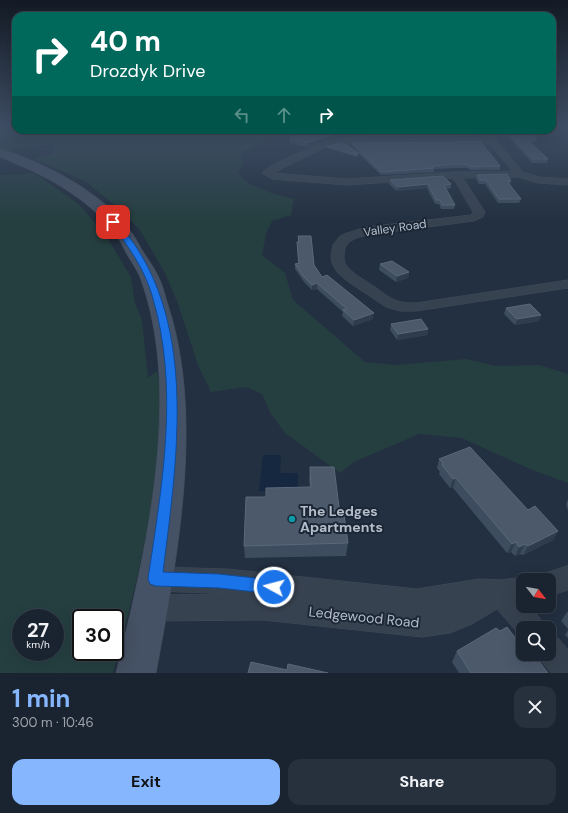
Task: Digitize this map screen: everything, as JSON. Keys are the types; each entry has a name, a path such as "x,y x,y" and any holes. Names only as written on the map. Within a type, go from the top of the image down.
{"street":[{"path":"15,158 62,181 84,195 103,211 123,233 140,259 156,294 166,337 173,400 170,473 156,579 136,673"},
{"path":"294,158 273,168 268,174 288,178 346,182 454,175 519,174 538,180 568,182"},
{"path":"507,158 519,174"},
{"name":"Valley Road","path":"454,175 459,179 479,212 479,215 474,218 366,231 349,236 342,240 339,245 337,253 339,266 358,282 385,301 395,305 416,307 568,284"},
{"path":"556,582 568,578"},
{"name":"Ledgewood Road","path":"156,579 227,581 400,601 434,600 448,596 479,592 511,591"},
{"path":"511,591 526,621"},
{"name":"Ledgewood Road","path":"150,608 263,607 422,624 443,621 463,615 511,591"},
{"path":"556,657 568,671"}],"green space":[{"path":"242,158 244,163 238,172 247,182 271,193 294,199 291,215 272,221 266,234 262,255 285,273 293,300 365,362 396,365 466,359 496,366 539,365 568,374 568,483 530,469 462,438 419,434 354,462 340,473 285,433 271,414 262,394 246,387 211,392 198,365 178,304 165,273 140,230 117,207 85,181 33,159"},
{"path":"34,173 80,205 106,236 131,277 135,303 142,320 148,378 157,371 159,381 158,450 150,513 140,567 124,631 124,609 72,609 72,661 116,661 113,673 0,673 0,175"}],"water":[{"path":"263,455 281,455 280,473 298,473 298,493 259,491"}],"building":[{"path":"367,158 494,158 500,166 470,167 469,165 456,164 432,166 434,168 381,172"},
{"path":"507,174 511,181 507,181 521,199 499,199 486,180 480,180 477,175"},
{"path":"443,176 451,184 444,185 455,205 442,205 440,200 436,200 428,184 398,187 390,180"},
{"path":"298,236 311,236 314,265 322,277 327,275 374,313 354,320 343,310 347,309 317,283 312,285 304,277 295,264 299,263 297,242 299,242"},
{"path":"392,261 409,272 397,276 380,264"},
{"path":"530,304 541,315 517,319 506,308"},
{"path":"421,319 428,329 398,334 391,324"},
{"path":"470,447 528,510 535,506 558,531 528,546 525,544 519,547 516,542 512,544 456,478 453,479 439,459"},
{"name":"The Ledges Apartments","path":"310,467 334,467 340,515 344,515 348,543 244,546 246,497 266,497 266,488 311,487"},
{"path":"507,627 516,639 516,661 533,661 534,663 539,661 548,673 471,673 457,651 496,628 500,631"},
{"path":"251,662 287,670 288,664 328,673 248,673"}],"place":[{"name":"The Ledges Apartments","path":"292,519"}],"route":[{"path":"113,222 123,233 140,259 156,294 166,337 173,400 170,473 156,579 219,581 274,587"}]}
